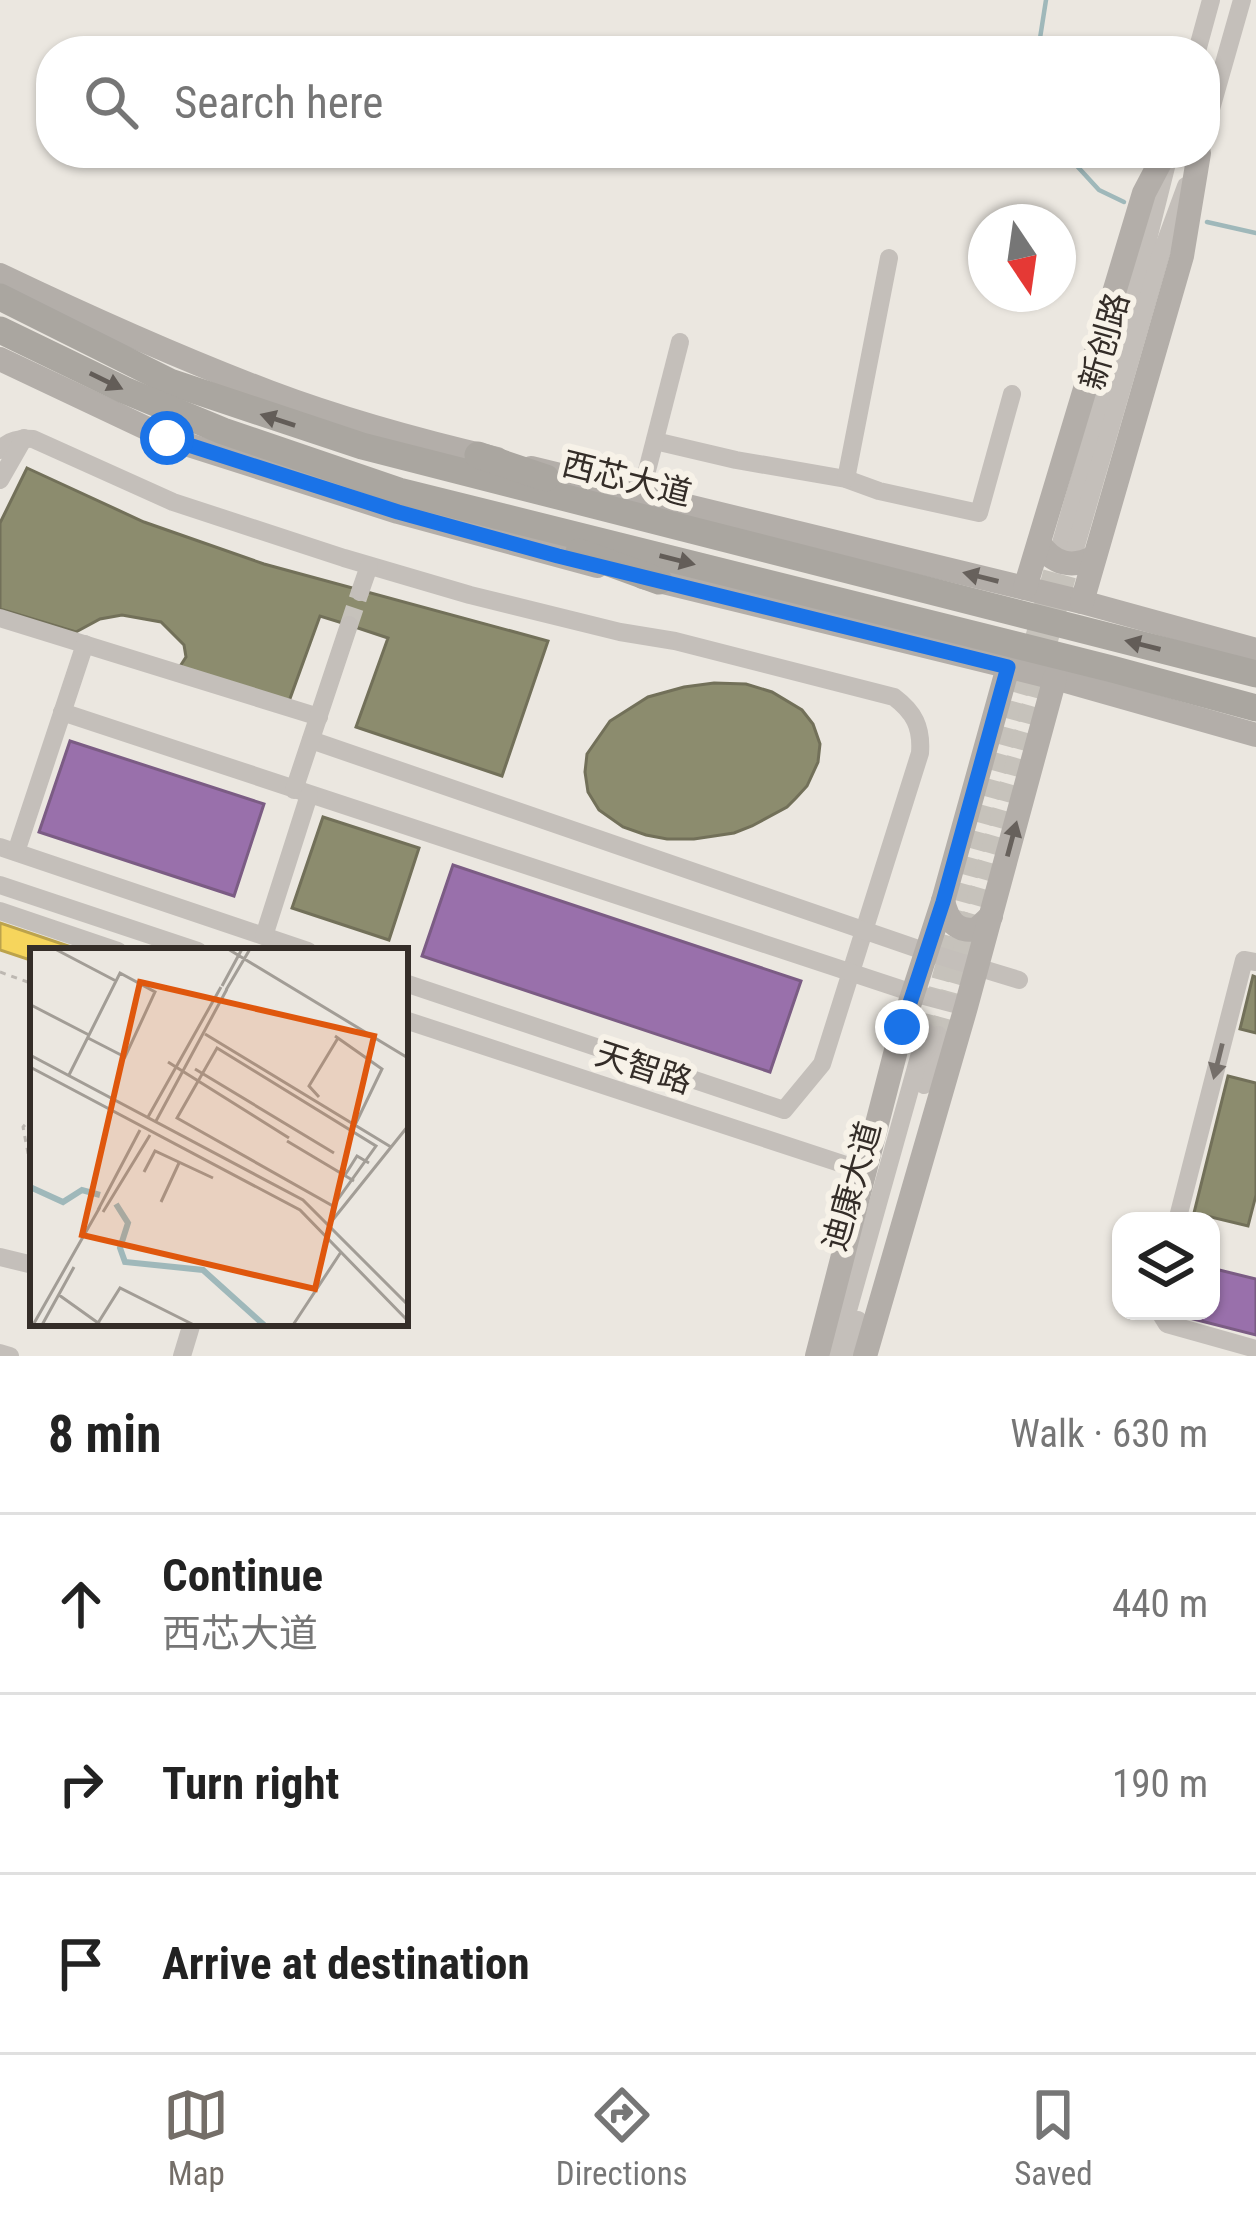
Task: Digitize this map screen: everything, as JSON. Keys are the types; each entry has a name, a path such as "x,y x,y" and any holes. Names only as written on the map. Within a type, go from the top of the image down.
{"highway":[{"name":"西芯大道","path":"0,297 170,382 284,422 482,478 1256,674"},
{"name":"西芯大道","path":"0,330 223,431 399,490 1256,708"},
{"path":"478,455 749,547"},
{"path":"399,490 495,528 659,581"}],"main road":[{"path":"1082,602 1067,548 1144,193 1158,168"},
{"path":"1025,588 1067,548 1182,256 1197,168"},
{"name":"西芯大道","path":"0,274 124,334 272,393 372,426 1082,602 1256,650"},
{"path":"0,359 167,438 398,512 1055,678 1256,734"},
{"path":"817,1356 864,1171 1008,667"},
{"path":"865,1356 1055,678"},
{"path":"993,718 1022,710 1042,728"},
{"path":"943,902 951,923 960,929 976,930 991,916"}],"street":[{"path":"1201,36 1210,0"},
{"path":"1220,77 1242,0"},
{"path":"846,479 889,258"},
{"path":"641,494 680,342"},
{"path":"655,441 846,479 979,514 1012,394"},
{"path":"0,480 24,438"},
{"path":"0,450 6,443 33,439 173,502 369,566 470,596 620,632 675,640 894,697 918,723 920,753 821,1064 784,1109 408,984"},
{"path":"360,592 369,566"},
{"path":"0,618 319,717"},
{"path":"264,936 311,740 349,625"},
{"path":"85,644 8,849 299,948"},
{"path":"62,712 966,1007"},
{"path":"311,740 1019,980"},
{"path":"0,885 189,948"},
{"path":"0,911 109,948"},
{"path":"1179,1212 1244,960 1256,962"},
{"name":"天智路","path":"408,1021 864,1171"},
{"name":"迪康大道","path":"832,1356 932,1034 849,1356"},
{"path":"0,1257 30,1264"},
{"path":"1165,1320 1256,1349"},
{"path":"182,1356 191,1326"},
{"path":"0,1353 10,1356"}],"path":[{"path":"0,972 30,983"},
{"path":"30,1119 23,1126 30,1163"}],"building: Homes":[{"path":"0,923 74,948 30,948 30,960 0,950"}],"building: Offices":[{"path":"70,741 264,804 234,896 39,832"},
{"path":"453,865 801,981 770,1072 422,956"},
{"path":"1220,1270 1256,1279 1256,1335 1197,1320 1220,1320"}],"building: Industry":[{"path":"27,468 144,522 264,564 548,641 502,776 356,727 388,638 349,625 320,616 288,704 179,668 186,657 184,645 161,622 122,615 100,619 76,632 0,609 0,523"},
{"path":"714,683 746,684 772,692 802,710 820,744 807,786 787,807 752,826 694,839 646,835 623,827 599,810 588,792 587,754 610,721 648,697"},
{"path":"323,817 419,848 389,940 292,908"},
{"path":"1256,977 1256,1033 1240,1029"},
{"path":"1228,1076 1256,1083 1256,1195 1248,1226 1220,1219 1220,1212 1194,1212"}],"waterway":[{"path":"1040,36 1046,0"},
{"path":"1079,168 1099,190 1124,202"},
{"path":"1207,222 1256,233"}],"tunnel":[{"path":"926,1032 1059,547"},
{"path":"938,1035 1073,555"},
{"path":"349,625 360,592"}],"route":[{"path":"167,438 398,512 558,556 1008,667 943,902 902,1027"}]}
